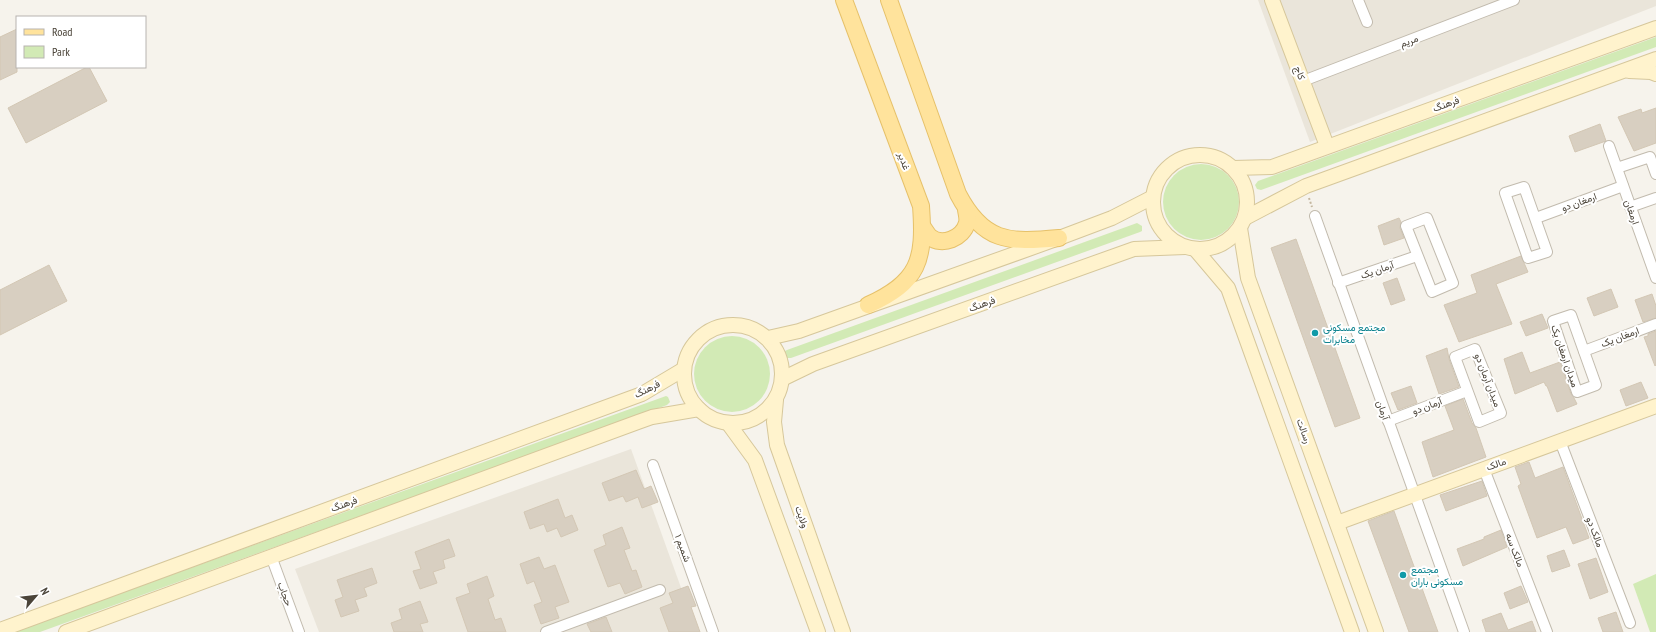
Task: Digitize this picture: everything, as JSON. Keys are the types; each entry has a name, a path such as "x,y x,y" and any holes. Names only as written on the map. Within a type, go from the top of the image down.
{"main road":[{"name":"غدیر","path":"844,0 920,206 922,226 921,250 914,270 908,280 899,289 868,306"},
{"path":"889,0 958,194 966,210 979,225 998,236 1022,240 1059,238"},
{"name":"کاج","path":"1272,0 1327,146"},
{"name":"فرهنگ","path":"1233,168 1272,167 1656,28"},
{"path":"1243,223 1247,196 1245,186 1240,176 1225,161 1215,157 1200,155 1184,157 1174,162 1160,177 1153,197 1153,208 1160,228 1176,242 1190,248 1206,249 1226,242 1243,223 1306,186 1656,58"},
{"path":"1620,71 1652,72 1656,74"},
{"path":"768,338 799,330 1059,238 1112,218 1153,197"},
{"path":"922,226 930,237 947,241 954,239 964,230 967,224 966,210"},
{"name":"رسالت","path":"1243,223 1248,278 1376,632"},
{"path":"1190,248 1228,288 1352,632"},
{"name":"فرهنگ","path":"782,379 813,364 1134,249 1190,248"},
{"path":"727,324 738,324 749,327 768,338 780,357 782,379 776,400 769,409 755,418 739,423 728,423 717,421 707,416 691,401 686,391 684,369 686,358 697,339 716,327 727,324"},
{"name":"فرهنگ","path":"0,630 642,394 684,369"},
{"name":"ولایت","path":"776,400 774,422 777,445 843,632"},
{"name":"مالک","path":"1337,523 1656,406"},
{"path":"66,632 652,417 698,409"},
{"path":"728,423 755,460 818,632"}],"street":[{"path":"1358,0 1366,22"},
{"name":"مریم","path":"1303,81 1514,0"},
{"name":"ارمغان","path":"1609,146 1656,278"},
{"path":"1617,168 1650,157 1656,174"},
{"name":"ارمغان دو","path":"1536,218 1623,186"},
{"path":"1524,187 1536,218 1546,252 1528,258 1505,193 1524,187"},
{"path":"1630,207 1656,198"},
{"name":"آرمان","path":"1315,216 1464,632"},
{"path":"1427,218 1453,282 1432,292 1417,256 1406,226 1427,218"},
{"name":"آرمان یک","path":"1338,283 1417,256"},
{"name":"میدان ارمغان یک","path":"1571,315 1584,351 1596,385 1578,392 1553,320 1571,315"},
{"name":"ارمغان یک","path":"1584,351 1656,324"},
{"name":"میدان آرمان دو","path":"1475,349 1500,413 1479,422 1467,391 1455,357 1475,349"},
{"name":"آرمان دو","path":"1388,421 1467,391"},
{"name":"مالک دو","path":"1560,441 1630,623"},
{"name":"شمیم ۱","path":"653,465 714,632"},
{"name":"مالک سه","path":"1484,468 1547,632"},
{"name":"حجاب","path":"271,556 299,632"},
{"path":"546,632 660,590"}],"path":[{"path":"1306,186 1315,216"}],"shaded area":[{"path":"1258,0 1656,0 1656,6 1310,142"},
{"path":"631,449 697,632 319,632 295,569"}],"green space":[{"path":"1656,37 1656,47 1261,190 1257,189 1255,185 1258,181"},
{"path":"1201,164 1216,167 1228,175 1236,187 1239,202 1236,217 1228,229 1216,237 1201,240 1186,237 1174,229 1166,217 1163,202 1166,187 1174,175 1186,167"},
{"path":"1137,223 1142,226 1142,231 1140,232 791,358 786,358 785,351 787,350"},
{"path":"732,336 747,339 759,347 767,359 770,374 767,389 759,401 747,409 732,412 717,409 705,401 697,389 694,374 697,359 705,347 717,339"},
{"path":"666,396 670,402 667,405 40,632 13,632"},
{"path":"1656,574 1656,632 1650,632 1633,584"}],"building":[{"path":"16,29 17,72 0,80 0,37"},
{"path":"85,68 90,68 107,101 26,143 8,108"},
{"path":"1656,108 1656,143 1634,151 1618,117 1641,109 1642,113"},
{"path":"1600,124 1606,141 1575,152 1569,136"},
{"path":"1399,218 1401,222 1400,228 1404,238 1384,245 1378,226"},
{"name":"مجتمع مسکونی مخابرات","path":"1296,239 1360,418 1335,427 1271,248"},
{"path":"1521,256 1528,272 1496,284 1512,324 1459,342 1444,305 1477,293 1471,275"},
{"path":"49,265 67,301 0,335 0,290"},
{"path":"1397,278 1405,300 1391,305 1383,283"},
{"path":"1611,289 1618,307 1594,316 1587,298"},
{"path":"1652,294 1656,306 1656,318 1643,322 1635,300"},
{"path":"1542,314 1548,328 1526,336 1520,322"},
{"path":"1656,331 1656,365 1655,366 1644,337"},
{"path":"1447,348 1449,359 1459,387 1439,394 1426,356"},
{"path":"1522,352 1530,373 1560,362 1571,394 1577,404 1557,412 1544,382 1515,394 1504,359"},
{"path":"1641,382 1648,398 1626,406 1620,390"},
{"path":"1411,386 1417,403 1398,410 1391,393"},
{"path":"1463,399 1472,423 1476,428 1486,457 1433,477 1422,442 1454,430 1445,406"},
{"path":"1529,462 1535,478 1563,467 1589,538 1573,544 1566,527 1537,538 1518,486 1521,484 1515,467"},
{"path":"636,470 644,489 651,486 658,502 642,508 638,497 626,502 623,496 609,501 602,483"},
{"path":"1482,481 1487,496 1446,511 1440,495"},
{"path":"558,499 565,518 572,515 578,530 561,537 557,528 547,532 544,524 530,529 524,512"},
{"name":"مجتمع مسکونی باران","path":"1394,511 1438,632 1409,632 1368,521"},
{"path":"622,527 630,548 624,550 632,571 636,570 642,587 625,594 620,583 608,587 594,550 606,545 603,535"},
{"path":"1501,530 1507,547 1463,566 1457,549 1484,539 1484,537"},
{"path":"449,539 455,556 443,560 445,568 433,572 437,583 420,589 413,571 421,569 415,552"},
{"path":"1564,550 1570,566 1552,572 1547,556"},
{"path":"539,557 544,569 555,565 569,602 555,607 559,618 541,624 534,605 542,602 534,581 527,584 520,564"},
{"path":"1596,558 1608,592 1590,599 1578,564"},
{"path":"372,568 377,583 364,588 367,596 355,600 359,611 341,617 335,600 343,597 337,580"},
{"path":"487,576 494,596 488,599 495,620 501,618 506,632 468,632 456,598 470,593 467,584"},
{"path":"688,586 696,606 691,607 700,632 669,632 660,608 673,603 669,593"},
{"path":"1521,586 1528,602 1510,609 1504,593"},
{"path":"420,601 428,622 420,624 423,632 394,632 391,623 402,619 399,609"},
{"path":"1616,612 1623,632 1603,632 1598,618"},
{"path":"1501,613 1508,630 1532,621 1536,632 1486,632 1482,620"},
{"path":"606,617 612,632 591,632 587,624"}],"place":[{"name":"مجتمع مسکونی مخابرات","path":"1315,333"},
{"name":"مجتمع مسکونی باران","path":"1403,575"}]}
